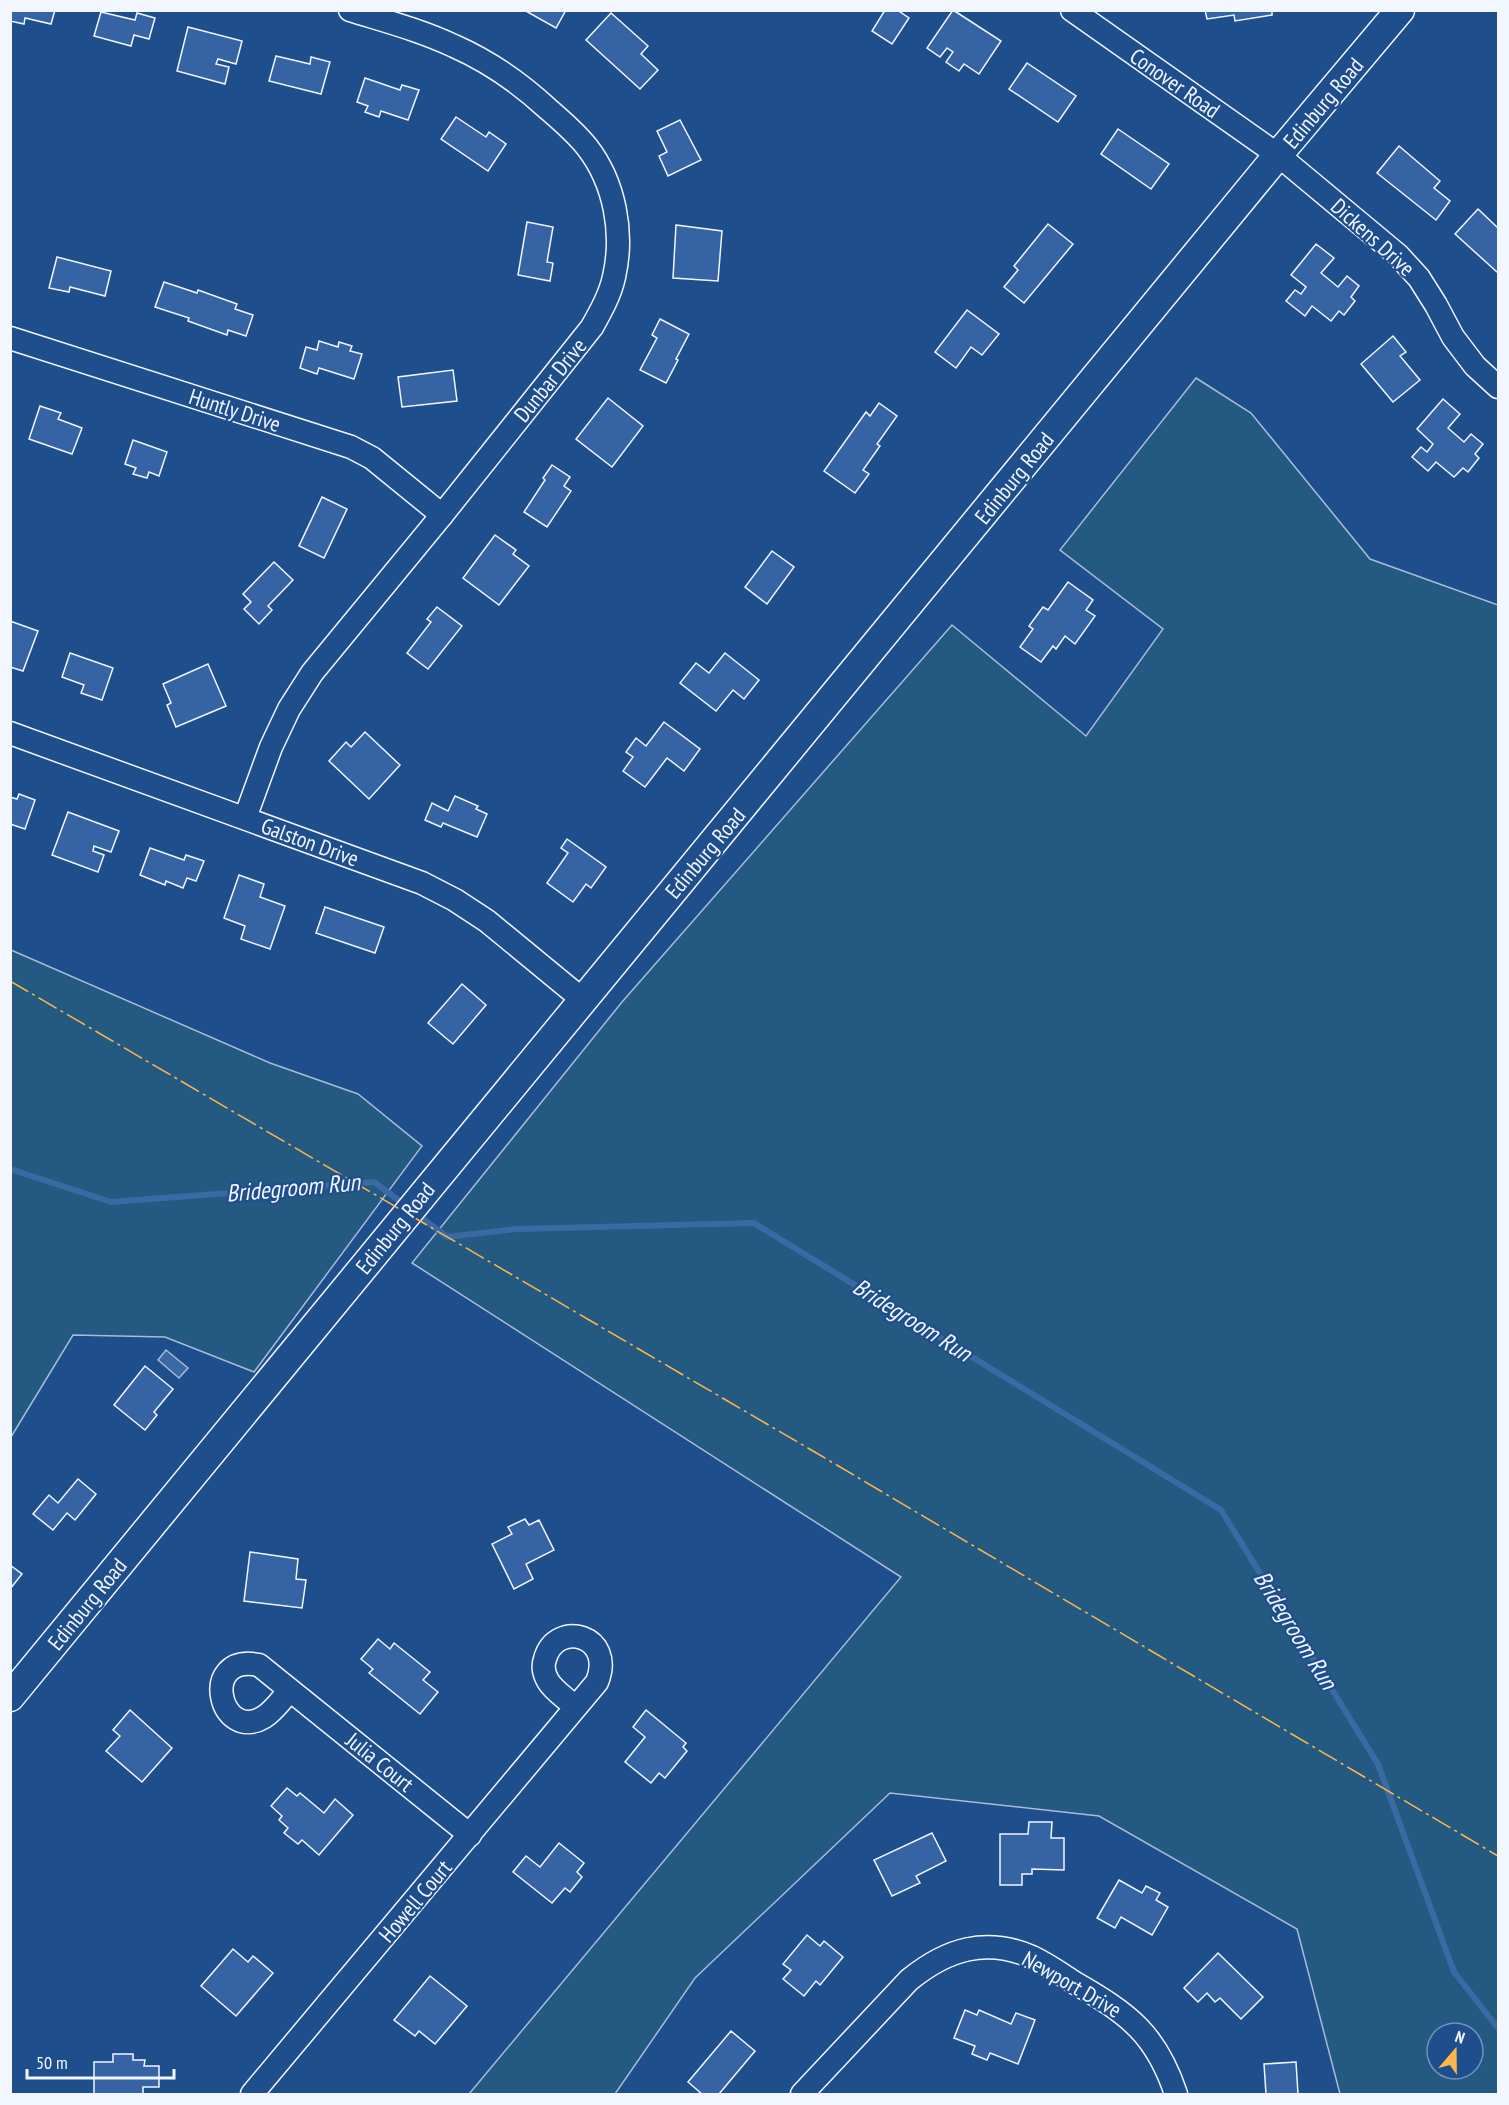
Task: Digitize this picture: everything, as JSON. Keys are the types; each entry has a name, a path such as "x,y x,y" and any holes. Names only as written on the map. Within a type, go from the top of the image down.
{"main road":[{"name":"Edinburg Road","path":"10,1697 1278,155 1400,10"}],"street":[{"name":"Dunbar Drive","path":"245,818 271,747 289,709 312,673 592,327 605,303 614,278 618,252 618,225 613,198 602,171 588,148 569,127 536,98 500,72 456,46 415,30 350,10"},
{"name":"Conover Road","path":"1072,10 1278,155"},
{"name":"Dickens Drive","path":"1278,155 1398,255 1419,278 1454,337 1475,366 1498,387"},
{"name":"Huntly Drive","path":"10,338 351,447 372,458 442,515"},
{"name":"Galston Drive","path":"10,733 422,883 455,900 487,921 583,1000"},
{"name":"Julia Court","path":"290,1690 470,1834"},
{"name":"Howell Court","path":"252,2094 575,1707"},
{"name":"Newport Drive","path":"802,2094 909,1980 928,1964 950,1953 971,1948 992,1947 1034,1958 1114,2006 1137,2024 1156,2048 1169,2072 1176,2094"}],"shaded area":[{"path":"1196,378 1251,413 1370,559 1498,605 1498,2094 1340,2094 1297,1929 1099,1816 890,1793 695,1978 615,2094 469,2094 901,1577 412,1263 622,1002 952,625 1086,736 1163,629 1060,550"},
{"path":"11,950 270,1063 358,1094 422,1146 254,1372 165,1337 73,1335 11,1437"},
{"path":"166,1350 188,1368 179,1378 158,1360"}],"building":[{"path":"10,10 55,10 51,24 25,18 24,24 10,21"},
{"path":"524,10 566,10 556,28"},
{"path":"885,10 897,10 909,18 892,44 872,31"},
{"path":"953,10 1001,41 979,74 964,64 959,71 946,62 953,52 947,48 940,57 927,48"},
{"path":"1205,10 1272,10 1272,15 1235,21 1234,15 1207,19"},
{"path":"101,12 135,20 137,13 155,18 149,39 134,35 131,46 94,36"},
{"path":"611,13 648,46 641,54 658,70 640,89 586,40"},
{"path":"188,27 242,41 236,64 218,59 216,64 229,67 225,84 177,71"},
{"path":"276,56 310,64 311,57 330,62 321,94 269,81"},
{"path":"1027,63 1076,96 1058,122 1009,89"},
{"path":"365,78 400,90 402,85 419,90 408,120 381,111 379,117 365,112 368,106 357,102"},
{"path":"456,117 486,137 489,132 506,144 488,171 441,139"},
{"path":"680,120 701,160 668,176 659,156 667,152 657,131"},
{"path":"1118,129 1169,164 1151,189 1101,154"},
{"path":"1399,146 1440,181 1434,188 1450,201 1436,220 1377,173"},
{"path":"1478,209 1498,228 1497,272 1455,234"},
{"path":"527,222 553,227 547,262 553,263 550,281 518,275"},
{"path":"1048,224 1073,244 1024,303 1004,287 1018,270 1014,266"},
{"path":"676,225 722,231 718,281 673,278"},
{"path":"1316,244 1334,258 1321,273 1338,287 1347,276 1359,286 1351,297 1355,301 1344,315 1339,311 1331,321 1312,306 1305,316 1286,301 1295,290 1301,294 1306,287 1291,275"},
{"path":"57,257 111,271 105,296 70,287 69,292 49,288"},
{"path":"164,282 197,293 198,290 237,304 235,309 253,315 246,336 228,330 227,335 188,321 189,318 155,307"},
{"path":"967,310 999,334 982,355 971,347 956,368 935,352"},
{"path":"660,319 689,334 666,383 640,370 657,338 652,335"},
{"path":"1393,336 1406,352 1400,356 1420,380 1393,402 1361,364"},
{"path":"319,341 338,347 339,342 352,346 350,351 362,354 354,379 319,368 317,374 300,368 306,347 317,350"},
{"path":"453,370 457,401 402,407 398,377"},
{"path":"608,398 643,426 612,467 576,439"},
{"path":"1443,399 1460,414 1448,428 1464,442 1471,434 1483,444 1475,454 1479,458 1468,472 1463,468 1454,477 1436,462 1428,471 1412,457 1421,447 1427,452 1433,444 1417,429"},
{"path":"879,403 897,416 877,444 880,446 863,470 869,474 855,493 824,471 866,412 870,416"},
{"path":"40,406 61,413 58,419 82,428 72,454 29,439"},
{"path":"133,440 167,452 159,476 149,472 147,478 133,474 136,468 125,464"},
{"path":"552,465 570,477 564,486 571,491 547,527 524,512"},
{"path":"322,497 347,509 324,558 299,546"},
{"path":"495,535 516,550 513,554 529,566 499,605 463,578"},
{"path":"772,551 794,567 767,604 745,587"},
{"path":"274,562 293,580 268,606 272,610 259,624 244,609 251,602 243,594"},
{"path":"1068,582 1093,600 1086,610 1095,616 1075,644 1065,636 1056,649 1053,646 1041,662 1020,647 1033,629 1029,626 1043,607 1048,610"},
{"path":"437,607 462,626 428,669 407,653 431,622 427,619"},
{"path":"10,621 38,631 23,671 10,667"},
{"path":"70,653 113,668 102,700 81,693 84,685 62,677"},
{"path":"725,653 759,680 744,699 733,690 716,711 680,683 696,663 709,673"},
{"path":"208,664 226,706 176,727 167,705 171,703 163,684"},
{"path":"664,722 700,749 684,771 667,758 645,787 623,771 633,757 626,752 636,738 646,746"},
{"path":"365,732 400,765 369,799 329,761 346,742 351,747"},
{"path":"19,794 35,800 25,829 10,824 10,797 17,799"},
{"path":"455,796 478,806 476,809 487,814 477,837 443,823 441,827 425,820 432,803 448,811"},
{"path":"68,812 119,831 111,852 94,846 93,851 104,855 98,872 52,855"},
{"path":"567,839 606,867 591,888 586,884 573,902 547,883 568,853 561,848"},
{"path":"150,848 184,860 186,855 204,861 196,881 187,878 183,888 166,881 165,885 140,875"},
{"path":"239,875 264,884 260,897 285,906 270,949 241,939 245,926 224,918"},
{"path":"325,907 384,927 375,953 316,933"},
{"path":"462,984 486,1005 453,1044 428,1023"},
{"path":"145,1366 173,1389 154,1412 157,1415 145,1430 114,1405"},
{"path":"78,1479 96,1494 75,1520 67,1513 53,1530 33,1514 49,1495 58,1503"},
{"path":"525,1519 529,1525 539,1520 554,1550 526,1564 533,1579 514,1589 492,1544 512,1534 508,1527"},
{"path":"250,1552 298,1559 296,1579 306,1580 302,1608 244,1601"},
{"path":"10,1565 22,1574 10,1589"},
{"path":"378,1639 390,1649 394,1643 430,1672 423,1680 438,1692 420,1714 369,1673 373,1669 361,1659"},
{"path":"130,1710 172,1748 142,1782 106,1751 120,1736 113,1730"},
{"path":"646,1710 686,1743 683,1747 687,1751 665,1778 659,1773 651,1783 625,1762 645,1737 633,1727"},
{"path":"287,1788 297,1796 300,1793 324,1813 335,1799 353,1815 319,1855 302,1840 298,1844 284,1833 288,1828 279,1820 282,1816 271,1806"},
{"path":"1029,1822 1052,1822 1051,1838 1064,1838 1064,1870 1032,1869 1032,1874 1022,1874 1022,1885 1000,1885 1000,1834 1028,1834"},
{"path":"932,1833 946,1861 916,1876 920,1883 892,1896 874,1860"},
{"path":"559,1843 584,1863 577,1872 582,1877 570,1892 565,1888 552,1903 513,1872 526,1856 540,1867"},
{"path":"1119,1880 1142,1893 1146,1886 1160,1893 1156,1900 1168,1907 1152,1935 1121,1917 1115,1928 1097,1918"},
{"path":"807,1935 820,1946 824,1941 843,1957 820,1985 816,1981 804,1996 783,1979 791,1970 783,1964"},
{"path":"233,1949 248,1962 253,1956 273,1973 236,2016 201,1986"},
{"path":"1218,1953 1263,1997 1241,2019 1220,1998 1215,2002 1207,1993 1198,2002 1184,1988"},
{"path":"430,1976 467,2006 435,2044 419,2031 415,2036 394,2020"},
{"path":"965,2010 977,2015 979,2010 1011,2024 1016,2013 1035,2020 1018,2064 990,2053 987,2060 972,2054 975,2046 954,2038"},
{"path":"731,2031 755,2051 719,2094 702,2094 688,2082"},
{"path":"113,2054 133,2054 133,2060 145,2060 144,2066 159,2066 159,2087 143,2087 143,2094 94,2094 94,2062 113,2062"},
{"path":"1296,2062 1298,2094 1266,2094 1264,2064"}],"waterway":[{"name":"Bridegroom Run","path":"10,1169 111,1202 374,1182 405,1205"},
{"name":"Bridegroom Run","path":"418,1215 447,1237 517,1229 754,1223 1221,1510 1378,1764 1454,1972 1498,2028"}],"power":[{"path":"10,981 813,1451 1498,1856"}]}
